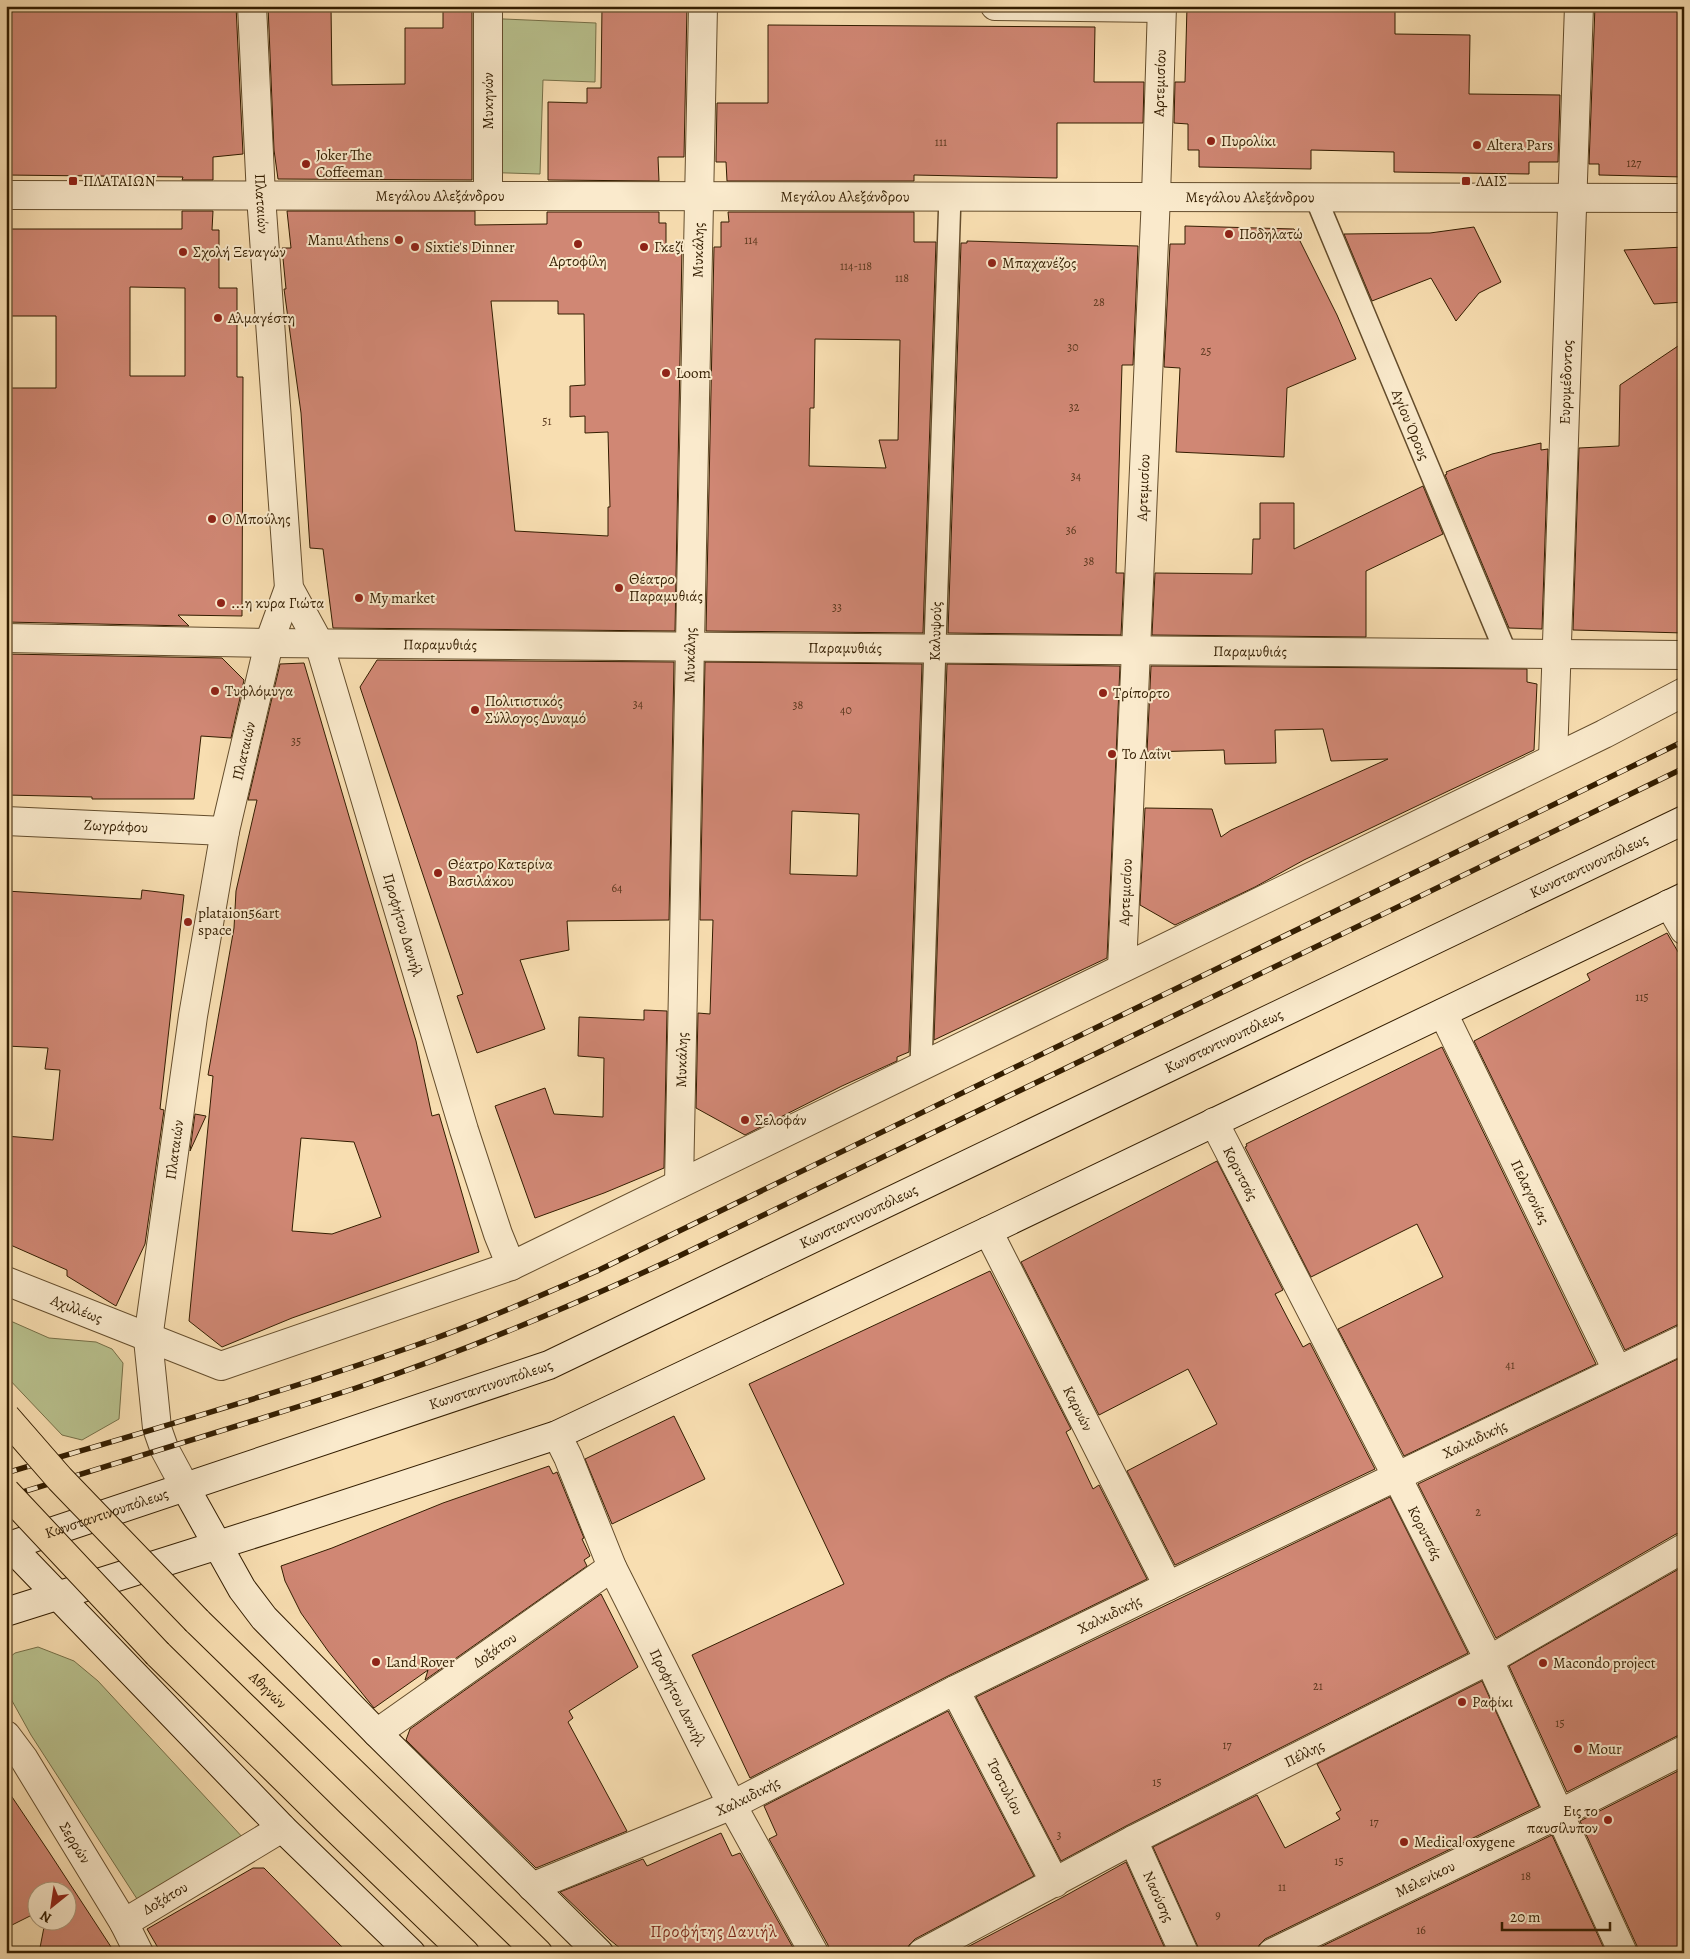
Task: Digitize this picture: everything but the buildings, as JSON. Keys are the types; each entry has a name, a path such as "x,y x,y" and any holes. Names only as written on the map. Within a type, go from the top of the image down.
{"highway":[{"name":"Αθηνών","path":"6,1417 60,1479 197,1622 538,1953"},
{"path":"6,1492 158,1654 465,1953"}],"street":[{"name":"Πλαταιών","path":"185,1487 164,1448 156,1428 148,1339 193,1016 224,831 269,643 289,588 261,196 252,6"},
{"name":"Μυκηνών","path":"488,6 488,196"},
{"name":"Μυκάλης","path":"679,1184 703,6"},
{"path":"995,6 1162,7"},
{"name":"Ευρυμέδοντος","path":"1553,758 1555,654 1574,197 1579,6"},
{"name":"Αρτεμισίου","path":"1122,968 1156,196 1162,7"},
{"name":"Μεγάλου Αλεξάνδρου","path":"6,195 1684,198"},
{"name":"Προφήτου Δανιήλ","path":"289,588 319,643 464,1130 510,1266"},
{"name":"Παραμυθιάς","path":"6,638 269,643 1684,655"},
{"path":"148,1339 221,1366 510,1266 1553,758 1683,692"},
{"name":"Κωνσταντινουπόλεως","path":"8,1545 549,1365 1684,820"},
{"name":"Ζωγράφου","path":"6,821 224,831"},
{"path":"6,1612 217,1546 557,1435 988,1231 1676,900 1684,930"},
{"name":"Πελαγονίας","path":"1442,1012 1617,1370"},
{"name":"Κορυτσάς","path":"1214,1122 1489,1660 1623,1953"},
{"name":"Καρυών","path":"988,1231 1168,1586"},
{"name":"Αχιλλέως","path":"6,1281 148,1339"},
{"name":"Χαλκιδικής","path":"532,1887 732,1806 955,1690 1684,1338"},
{"name":"Προφήτου Δανιήλ","path":"557,1435 568,1457 612,1566 732,1806 814,1953"},
{"path":"185,1487 242,1589 264,1618 599,1953"},
{"path":"8,1545 60,1595 282,1828 411,1953"},
{"name":"Πέλλης","path":"922,1953 1132,1840 1489,1660 1684,1548"},
{"name":"Δοξάτου","path":"377,1733 612,1566"},
{"name":"Τσοτυλίου","path":"955,1690 1055,1883"},
{"name":"Σερρών","path":"6,1735 24,1759 124,1923 139,1953"},
{"name":"Μελενίκου","path":"1272,1953 1559,1814 1684,1750"},
{"name":"Δοξάτου","path":"124,1923 282,1828"},
{"name":"Ναούσης","path":"1132,1840 1184,1953"}],"lane":[{"name":"Καλυψούς","path":"921,1066 950,196"},
{"name":"Αγίου Όρους","path":"1315,196 1506,653"}],"green space":[{"path":"481,18 596,23 595,82 543,80 540,174 476,172"},
{"path":"6,1319 49,1338 96,1342 112,1349 123,1363 119,1419 82,1440 62,1435 6,1376"},
{"path":"38,1647 74,1661 98,1681 245,1840 139,1902 31,1735 6,1690 6,1660 15,1653"}],"railway":[{"path":"6,1473 330,1375 383,1357 497,1314 597,1271 1684,741"},
{"path":"6,1497 225,1430 397,1374 478,1343 598,1293 677,1257 1684,768"}],"place":[{"name":"Πυρολίκι","path":"1211,141"},
{"name":"Altera Pars","path":"1477,145"},
{"name":"Joker The Coffeeman","path":"306,164"},
{"name":"ΠΛΑΤΑΙΩΝ","path":"73,181"},
{"name":"ΛΑΙΣ","path":"1466,181"},
{"name":"Ποδηλατώ","path":"1229,234"},
{"name":"Manu Athens","path":"399,240"},
{"name":"Αρτοφίλη","path":"578,244"},
{"name":"Sixtie's Dinner","path":"415,247"},
{"name":"Γκεζί","path":"644,247"},
{"name":"Σχολή Ξεναγών","path":"183,252"},
{"name":"Μπαχανέζος","path":"992,263"},
{"name":"Αλμαγέστη","path":"218,318"},
{"name":"Loom","path":"666,373"},
{"name":"Ο Μπούλης","path":"212,519"},
{"name":"Θέατρο Παραμυθιάς","path":"619,588"},
{"name":"My market","path":"359,598"},
{"name":"...η κυρα Γιώτα","path":"221,603"},
{"name":"Τυφλόμυγα","path":"215,691"},
{"name":"Τρίπορτο","path":"1103,693"},
{"name":"Πολιτιστικός Σύλλογος Δυναμό","path":"475,710"},
{"name":"Το Λαΐνι","path":"1112,754"},
{"name":"Θέατρο Κατερίνα Βασιλάκου","path":"438,873"},
{"name":"plataion56art space","path":"188,922"},
{"name":"Σελοφάν","path":"745,1120"},
{"name":"Land Rover","path":"376,1662"},
{"name":"Macondo project","path":"1543,1663"},
{"name":"Ραφίκι","path":"1462,1702"},
{"name":"Mour","path":"1578,1749"},
{"name":"Εις το παυσίλυπον","path":"1608,1820"},
{"name":"Medical oxygene","path":"1404,1842"}],"district":[{"name":"Προφήτης Δανιήλ","path":"714,1932"}]}
